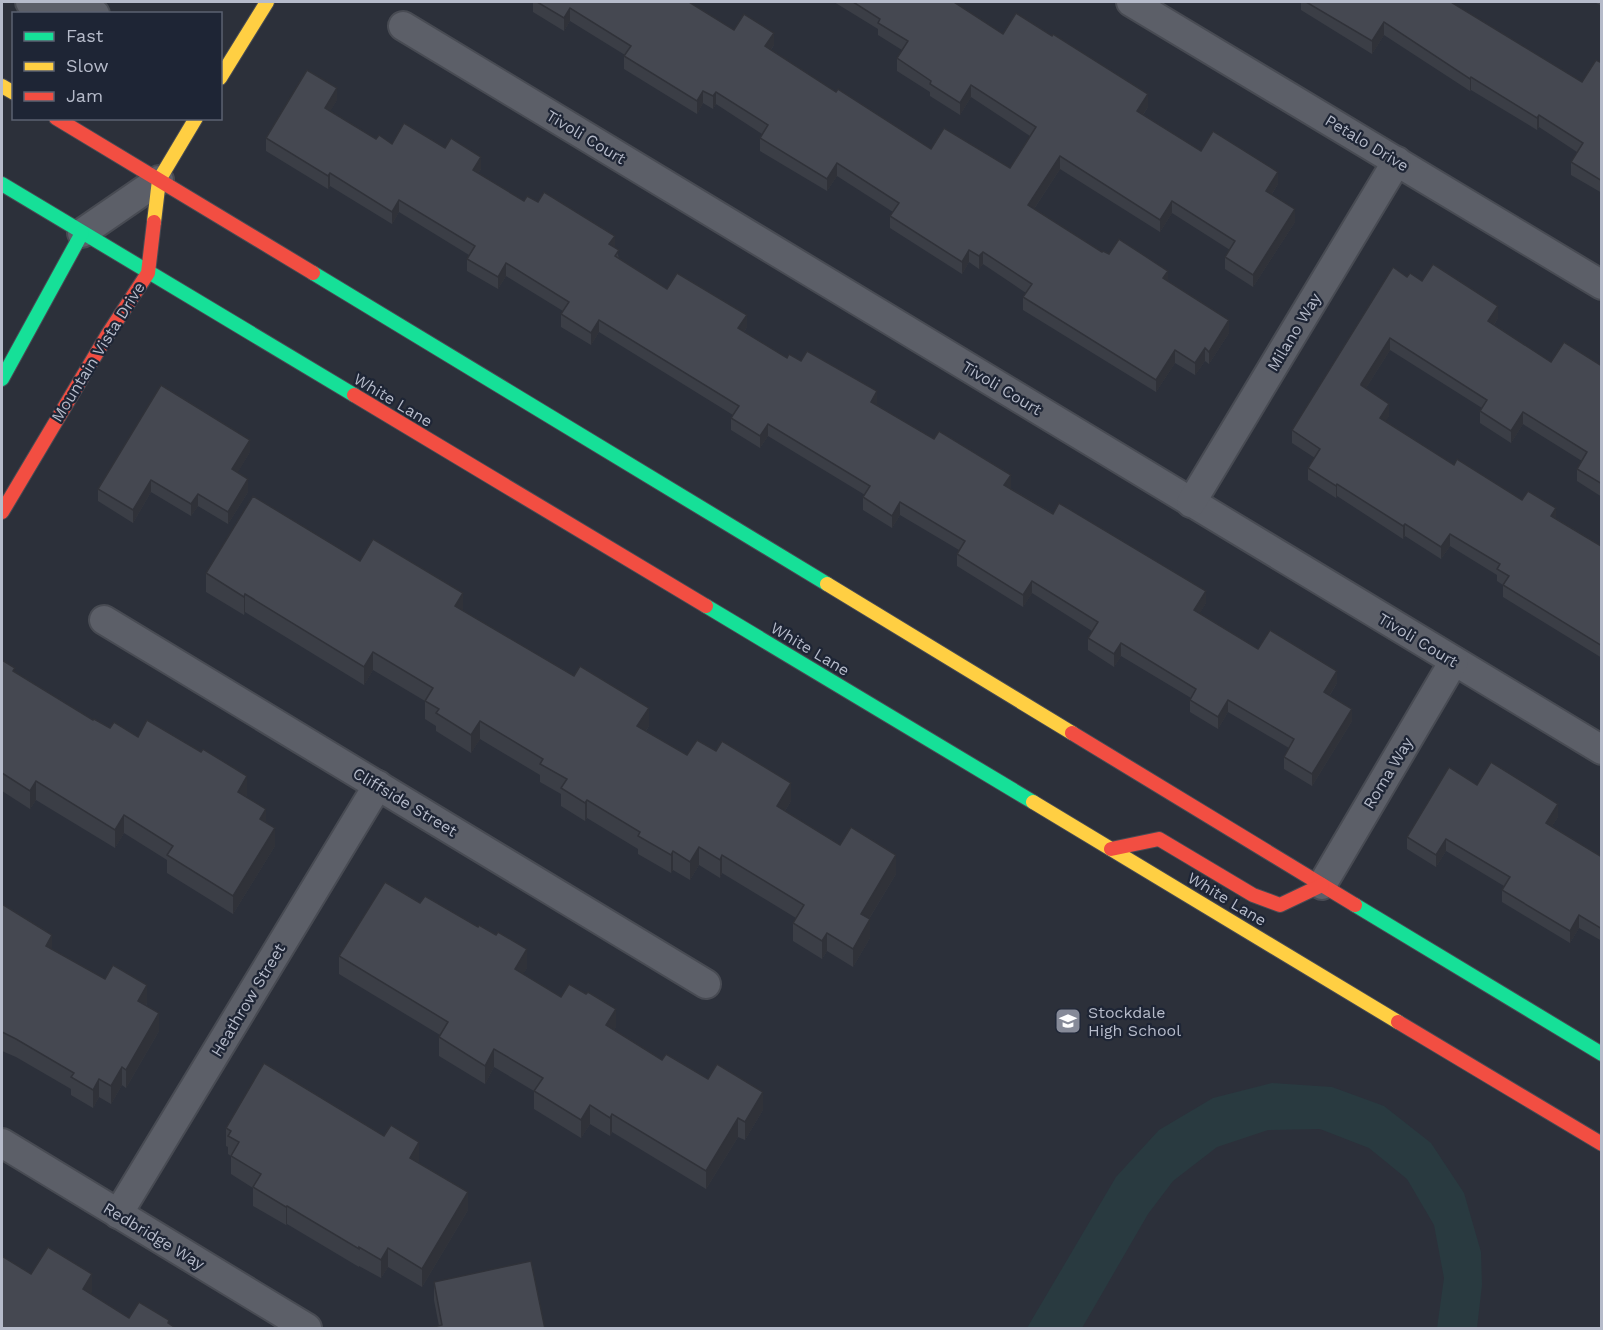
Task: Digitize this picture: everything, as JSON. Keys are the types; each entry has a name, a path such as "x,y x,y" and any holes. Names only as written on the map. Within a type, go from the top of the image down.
{"main road":[{"path":"222,75 267,2"},
{"path":"59,120 1602,1054"},
{"name":"Mountain Vista Drive","path":"2,512 108,334 148,273 159,180 195,120"},
{"name":"White Lane","path":"2,184 1602,1144"},
{"name":"Mountain Vista Drive","path":"2,379 82,233"},
{"path":"1111,849 1159,840 1253,895 1280,905 1322,885"}],"street":[{"path":"30,2 84,12"},
{"name":"Petalo Drive","path":"1131,2 1602,285"},
{"name":"Tivoli Court","path":"403,26 1602,750"},
{"name":"Milano Way","path":"1191,502 1397,161"},
{"name":"Mountain Vista Drive","path":"82,233 159,180"},
{"name":"Cliffside Street","path":"104,620 706,984"},
{"name":"Roma Way","path":"1322,885 1454,661"},
{"name":"Heathrow Street","path":"118,1214 378,785"},
{"name":"Redbridge Way","path":"2,1143 307,1329"}],"shaded area":[{"path":"1272,1083 1332,1087 1384,1106 1431,1143 1464,1193 1481,1252 1482,1285 1477,1328 1437,1328 1444,1278 1434,1225 1407,1179 1369,1148 1320,1129 1268,1130 1217,1147 1173,1181 1148,1214 1082,1328 1027,1328 1116,1177 1159,1130 1213,1098"}],"building":[{"path":"537,2 689,2 734,30 744,14 774,33 765,46 836,92 838,89 931,149 944,128 1010,168 1036,127 971,85 960,103 930,84 931,81 897,58 908,41 878,23 880,19 853,2 954,2 1003,34 1016,13 1148,94 1137,111 1201,151 1213,131 1278,172 1266,191 1295,209 1253,275 1225,257 1235,241 1172,201 1160,220 1060,156 1028,205 1102,252 1109,254 1119,239 1168,271 1163,278 1229,320 1209,352 1205,348 1195,363 1175,350 1156,380 1023,297 1032,284 983,252 979,256 969,250 962,262 890,216 899,203 837,163 827,179 760,138 768,125 716,92 713,96 703,91 697,101 624,56 631,46 570,8 564,18"},
{"path":"1306,2 1451,2 1582,82 1596,60 1602,63 1602,181 1571,162 1583,143 1539,115 1537,118 1471,77 1470,79 1384,22 1372,41"},
{"path":"307,70 337,88 325,108 376,139 379,135 392,144 404,123 445,148 451,138 481,157 473,170 524,201 527,196 538,202 544,192 615,236 609,244 619,250 615,256 667,289 677,273 747,315 738,328 787,358 789,354 801,361 807,351 877,391 871,402 934,439 939,431 1011,475 1004,485 1053,514 1059,503 1206,591 1194,610 1258,649 1270,630 1337,671 1324,692 1352,709 1312,774 1284,757 1294,739 1228,700 1218,717 1190,700 1196,689 1121,643 1114,654 1088,638 1098,622 1032,581 1023,595 957,554 965,541 900,502 892,516 863,497 870,486 768,424 760,436 731,418 739,406 599,320 591,333 561,314 569,302 506,263 498,277 467,259 475,246 399,200 392,212 330,173 328,176 266,138"},
{"path":"1433,264 1498,306 1488,321 1551,362 1564,342 1602,366 1602,484 1577,469 1587,452 1523,412 1511,431 1480,411 1487,400 1390,338 1361,385 1389,404 1380,418 1454,465 1457,459 1522,500 1528,491 1556,508 1551,516 1602,545 1602,646 1503,585 1509,576 1497,569 1500,564 1450,534 1441,547 1308,468 1320,449 1292,430 1393,267 1407,277 1410,273 1422,281"},
{"path":"161,385 250,440 232,469 248,479 228,512 198,494 191,504 151,480 133,510 98,489"},
{"path":"253,496 360,561 373,539 463,593 455,606 574,676 580,666 649,708 637,726 687,755 697,740 716,751 722,741 791,783 777,806 840,845 851,827 896,855 861,914 870,919 853,949 827,933 822,941 793,923 804,905 722,855 720,860 699,847 690,862 673,851 671,855 638,836 640,832 587,800 585,803 561,788 567,779 540,764 543,759 480,721 471,735 436,713 439,709 425,701 433,688 373,652 364,667 245,594 244,597 206,573"},
{"path":"2,660 15,668 13,671 93,720 110,728 114,722 138,737 147,720 201,752 203,749 247,776 238,792 266,809 260,819 275,828 233,896 167,855 173,846 124,815 115,830 36,781 30,791 2,773"},
{"path":"1491,762 1558,804 1546,823 1602,857 1602,929 1579,915 1570,931 1502,890 1510,877 1446,839 1436,855 1407,837 1449,767 1477,785"},
{"path":"385,882 420,903 425,896 478,927 479,925 496,935 498,932 527,949 515,969 561,997 569,984 586,994 588,992 616,1009 606,1025 662,1060 666,1054 708,1079 717,1064 763,1092 745,1122 738,1118 706,1171 612,1114 610,1118 590,1105 581,1120 534,1091 543,1078 494,1049 485,1066 439,1037 448,1022 339,956"},
{"path":"2,904 52,935 46,946 105,979 113,965 147,985 138,1001 159,1013 126,1070 122,1067 111,1086 99,1079 93,1090 71,1077 74,1073 2,1032"},
{"path":"264,1063 384,1136 391,1125 419,1142 410,1158 468,1192 422,1269 388,1248 381,1260 253,1187 261,1174 231,1156 239,1142 228,1136 231,1131 226,1128"},
{"path":"48,1247 92,1274 83,1289 129,1318 139,1302 169,1320 168,1323 177,1329 2,1329 2,1256 31,1274"},
{"path":"531,1261 545,1329 425,1329 442,1325 434,1282"}],"traffic: fast":[{"path":"2,184 354,395"},
{"path":"2,379 82,233"},
{"path":"313,273 827,584"},
{"path":"706,606 1033,802"},
{"path":"1355,905 1602,1054"}],"traffic: slow":[{"path":"222,75 267,2"},
{"path":"2,86 12,92"},
{"path":"154,222 159,180 195,120"},
{"path":"827,584 1072,733"},
{"path":"1033,802 1398,1022"}],"traffic: jam":[{"path":"59,120 313,273"},
{"path":"2,512 108,334 148,273 154,222"},
{"path":"354,395 706,606"},
{"path":"1072,733 1355,905"},
{"path":"1111,849 1159,839 1253,895 1280,905 1322,885"},
{"path":"1398,1022 1602,1144"}],"place":[{"name":"Stockdale High School","path":"1068,1021"}]}
